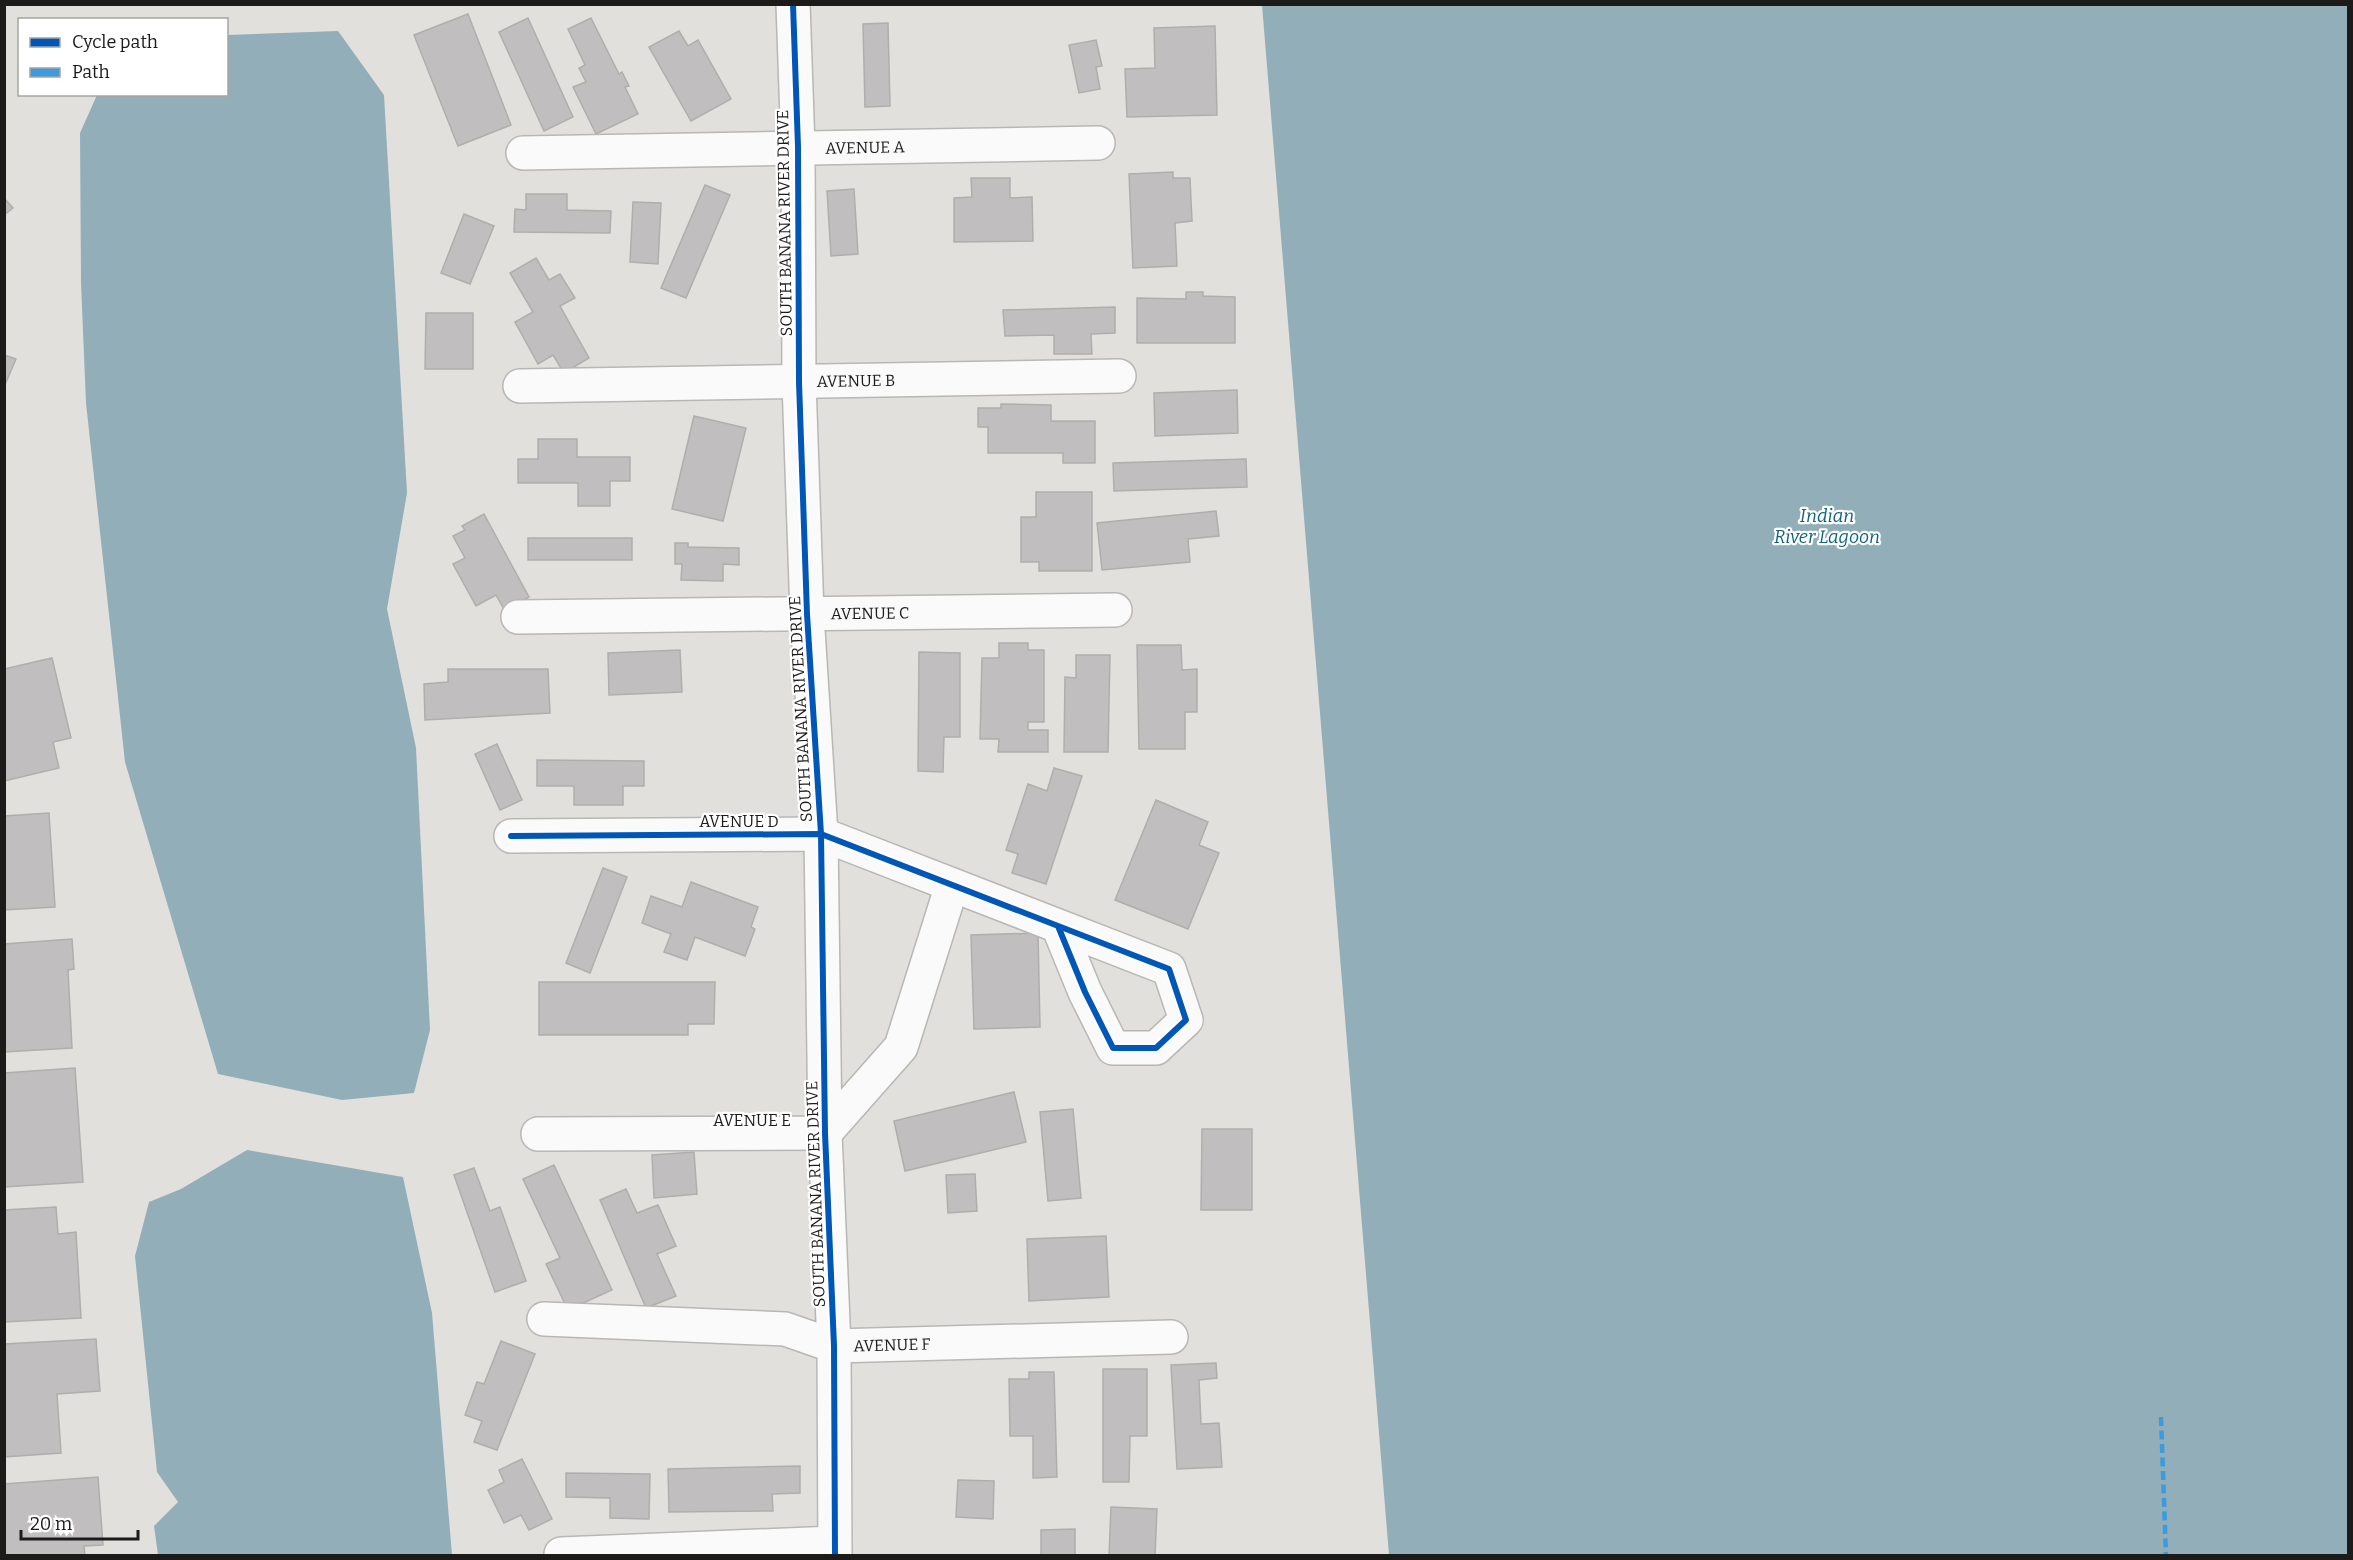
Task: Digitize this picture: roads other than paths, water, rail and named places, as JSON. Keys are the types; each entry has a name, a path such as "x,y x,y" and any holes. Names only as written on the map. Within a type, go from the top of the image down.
{"street":[{"name":"SOUTH BANANA RIVER DRIVE","path":"793,4 798,147 799,382 807,614 821,834 825,1133 834,1346 835,1549"},
{"name":"AVENUE A","path":"523,153 1098,143"},
{"name":"AVENUE B","path":"520,386 1119,376"},
{"name":"AVENUE C","path":"518,617 1115,610"},
{"name":"AVENUE D","path":"511,836 821,834 1058,926"},
{"path":"825,1133 901,1047 952,885"},
{"name":"AVENUE E","path":"538,1134 825,1133"},
{"name":"AVENUE F","path":"544,1319 785,1329 834,1346 1171,1337"},
{"path":"561,1554 835,1549"}],"water":[{"name":"Indian River Lagoon","path":"1262,5 2348,5 2348,1555 1389,1555"},
{"path":"338,31 384,95 407,493 387,609 416,748 430,1030 414,1093 342,1100 218,1074 125,762 86,403 81,283 80,133 97,96 228,96 228,35"},
{"path":"247,1150 403,1177 432,1313 452,1555 158,1555 154,1526 178,1502 157,1472 135,1256 149,1202 181,1189"}]}
